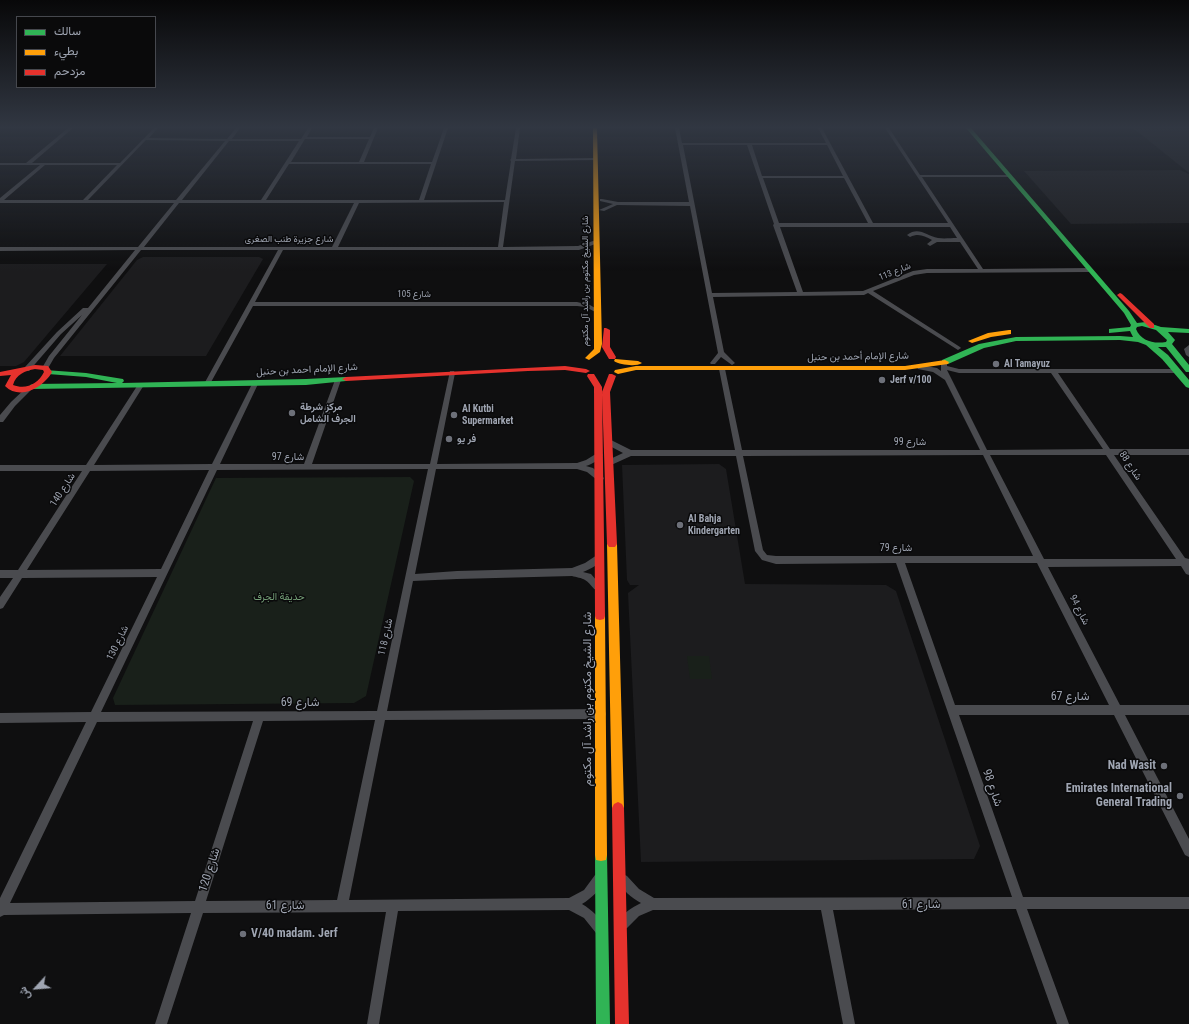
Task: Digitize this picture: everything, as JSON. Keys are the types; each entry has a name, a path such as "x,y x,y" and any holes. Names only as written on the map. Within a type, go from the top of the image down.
{"street":[{"path":"0,202 30,176"},
{"path":"84,202 110,176"},
{"path":"0,420 13,404 31,387 44,380 51,357 199,176"},
{"path":"263,201 280,176"},
{"path":"421,201 429,176"},
{"path":"500,248 510,176"},
{"name":"شارع الشيخ مكتوم بن راشد آل مكتوم","path":"588,359 598,347 597,296 592,252 596,242 595,176"},
{"name":"شارع الشيخ مكتوم بن راشد آل مكتوم","path":"601,176 606,344 607,349 615,359"},
{"path":"687,176 721,353 732,363"},
{"path":"801,294 760,176 844,177 871,225"},
{"path":"919,176 981,270"},
{"path":"1009,176 1127,312 1136,337 1162,353 1189,385"},
{"path":"602,200 618,204 692,204"},
{"path":"334,248 357,201"},
{"path":"0,202 506,201"},
{"path":"602,210 618,204"},
{"path":"776,225 951,225"},
{"path":"910,235 914,232 919,232 936,240 961,240"},
{"path":"930,244 936,240"},
{"name":"شارع جزيرة طنب الصغرى","path":"578,248 596,242"},
{"name":"شارع جزيرة طنب الصغرى","path":"0,249 578,248 592,252"},
{"path":"207,384 281,249"},
{"name":"شارع 113","path":"709,295 855,294 870,292 920,272 981,270 1090,270"},
{"path":"1090,270 1126,299 1152,326 1161,329 1189,331"},
{"path":"870,292 958,348"},
{"path":"10,386 13,377 25,369 65,328 101,296"},
{"name":"شارع 105","path":"577,304 588,301 597,296"},
{"name":"شارع 105","path":"250,304 577,304 588,306 597,311"},
{"name":"شارع الإمام أحمد بن حنبل","path":"615,359 635,363 910,362 934,357 990,335 1013,332 1117,331 1142,324 1152,326"},
{"path":"1161,329 1168,335 1175,354 1189,370"},
{"name":"شارع الإمام أحمد بن حنبل","path":"615,374 636,368 889,369 920,367 944,364 982,346 1016,339 1120,338 1162,345 1170,342"},
{"path":"1170,342 1189,338"},
{"path":"1189,347 1187,350 1189,355"},
{"path":"713,363 721,353"},
{"path":"615,374 604,378 588,373 584,366 588,359 600,354 615,359 620,366 606,392 609,442 620,877 622,1024"},
{"name":"شارع الإمام احمد بن حنبل","path":"474,371 506,364 566,363 588,359"},
{"path":"944,364 959,371"},
{"name":"شارع 94","path":"944,364 948,380 1189,851"},
{"name":"شارع الإمام احمد بن حنبل","path":"25,369 39,367 46,370 99,377 141,385"},
{"name":"شارع 94","path":"920,367 936,370 948,380"},
{"name":"شارع الإمام احمد بن حنبل","path":"10,386 17,389 31,387 255,384 474,371 552,368 572,369 588,373"},
{"path":"0,374 25,369"},
{"path":"722,369 739,453"},
{"path":"948,380 950,374 959,371 1177,371"},
{"name":"شارع 88","path":"1054,372 1186,562 1189,571"},
{"name":"شارع 118","path":"342,906 452,373"},
{"name":"شارع الشيخ مكتوم بن راشد آل مكتوم","path":"588,373 598,387 601,714 600,878 603,1024"},
{"path":"0,377 10,386 14,395 13,404"},
{"path":"307,467 338,380"},
{"name":"شارع 130","path":"0,909 255,384"},
{"name":"شارع 140","path":"0,605 90,468 141,385"},
{"name":"شارع 99","path":"609,442 630,453 1189,452"},
{"name":"شارع 99","path":"609,463 630,453"},
{"name":"شارع 79","path":"739,453 758,547 761,555 770,560 899,559 1186,562"},
{"name":"شارع 97","path":"577,466 589,462 599,455"},
{"name":"شارع 97","path":"0,468 577,466 590,470 600,478"},
{"path":"572,572 588,566 600,556"},
{"name":"شارع 98","path":"899,559 1063,1024"},
{"path":"410,575 572,572 588,577 600,588"},
{"path":"0,574 163,574"},
{"name":"شارع 67","path":"951,710 1189,710"},
{"name":"شارع 69","path":"0,718 601,714"},
{"name":"شارع 120","path":"161,1024 260,716"},
{"path":"620,877 635,893 653,904"},
{"name":"شارع 61","path":"0,909 570,904 588,894 600,878"},
{"name":"شارع 61","path":"620,927 635,912 653,904 982,905 1019,902 1189,903"},
{"name":"شارع 61","path":"570,904 588,914 601,931"},
{"path":"826,905 849,1024"},
{"path":"373,1024 393,906"}],"shaded area":[{"path":"1028,176 1189,176 1189,223 1071,224"},
{"path":"143,257 259,257 263,259 206,356 60,356 137,260"},
{"path":"0,264 107,264 24,362 16,366 0,366"},
{"path":"719,464 726,469 745,584 886,585 896,591 980,846 974,859 641,862 628,593 639,585 630,585 627,580 622,465"}],"green space":[{"name":"حديقة الجرف","path":"410,477 414,481 366,696 354,703 115,705 113,698 216,478"},
{"path":"687,656 709,656 712,679 690,679"}],"traffic: fast":[{"path":"1009,176 1127,312 1135,325"},
{"path":"1142,324 1159,328 1166,333 1171,340 1168,344 1163,345 1152,345 1142,341 1134,334 1132,329 1135,325 1142,324"},
{"path":"1111,331 1132,329"},
{"path":"1161,329 1189,331"},
{"path":"945,362 982,346 1016,339 1120,338 1141,340"},
{"path":"1149,344 1165,357 1189,385"},
{"path":"1168,344 1189,370"},
{"path":"48,372 86,375 120,381"},
{"path":"33,387 306,382 346,379"},
{"path":"601,855 603,1024"}],"traffic: slow":[{"path":"589,358 597,350 598,344 596,176"},
{"path":"972,341 990,335 1009,332"},
{"path":"618,361 638,363"},
{"path":"618,372 636,368 905,368 945,362"},
{"path":"612,544 618,808"},
{"path":"600,616 601,855"}],"traffic: jam":[{"path":"1120,295 1152,326"},
{"path":"606,330 606,347 612,357"},
{"path":"35,367 45,368 48,372 37,385 26,389 9,386 12,378 18,372 35,367"},
{"path":"346,379 528,369 565,368 586,371"},
{"path":"0,374 19,371"},
{"path":"591,376 598,387 600,616"},
{"path":"612,376 606,392 612,544"},
{"path":"618,808 622,1024"}],"place":[{"name":"Al Tamayuz","path":"996,364"},
{"name":"Jerf v/100","path":"882,380"},
{"name":"مركز شرطة الجرف الشامل","path":"292,413"},
{"name":"Al Kutbi Supermarket","path":"454,415"},
{"name":"فر يو","path":"449,439"},
{"name":"Al Bahja Kindergarten","path":"680,525"},
{"name":"Nad Wasit","path":"1164,766"},
{"name":"Emirates International General Trading","path":"1180,796"},
{"name":"V/40 madam. Jerf","path":"243,934"}]}
